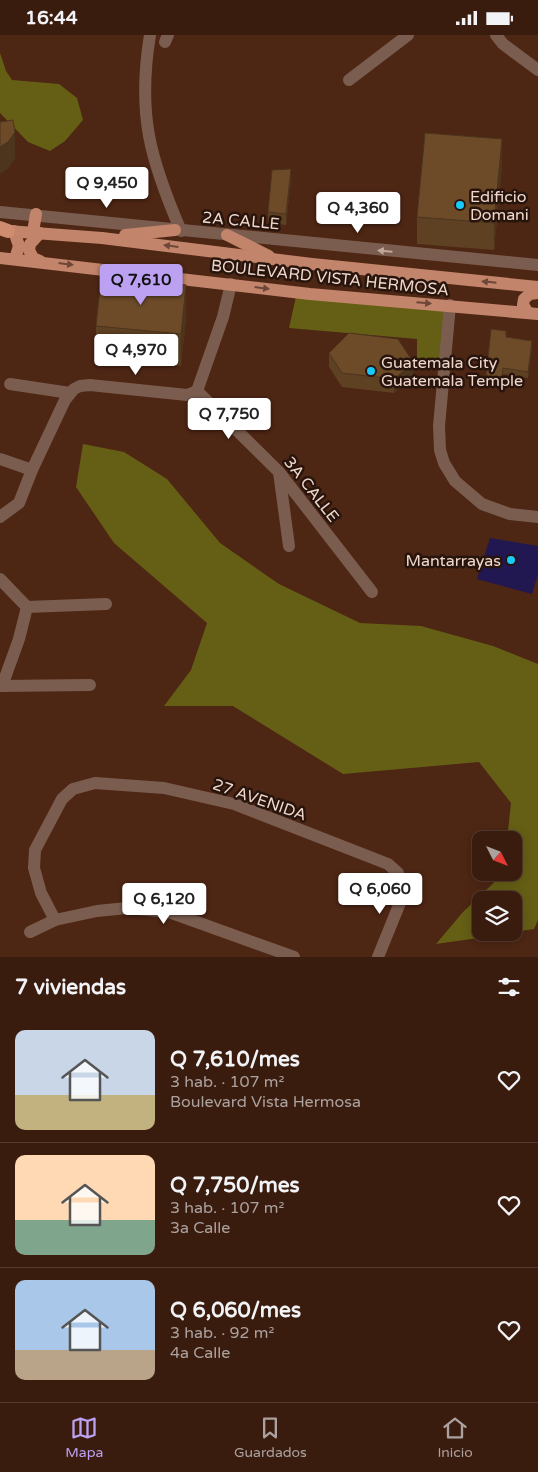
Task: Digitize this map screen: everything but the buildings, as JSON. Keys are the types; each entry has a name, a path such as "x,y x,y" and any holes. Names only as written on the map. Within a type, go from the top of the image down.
{"main road":[{"path":"36,214 36,233 29,250 33,258 41,261"},
{"path":"5,230 19,246 15,259"},
{"name":"BOULEVARD VISTA HERMOSA","path":"5,230 102,238 278,260 538,287"},
{"path":"102,238 178,230"},
{"path":"227,235 278,260"},
{"name":"BOULEVARD VISTA HERMOSA","path":"0,258 41,261 310,294 450,305 533,314"},
{"path":"533,314 524,305 524,299 530,294 538,293"}],"street":[{"path":"150,35 144,68 146,121 152,155 178,230"},
{"path":"349,80 408,35"},
{"path":"496,35 503,44 538,70"},
{"name":"2A CALLE","path":"0,212 36,214 227,235 538,265"},
{"path":"10,383 75,389 187,395 197,391 223,317 231,285"},
{"path":"450,305 439,426 440,450 455,481 482,504 510,514 538,517"},
{"path":"0,517 19,503 32,470 75,389"},
{"name":"3A CALLE","path":"197,391 279,472 372,592"},
{"path":"0,459 32,470"},
{"path":"279,472 288,546"},
{"path":"0,579 27,607 106,604"},
{"path":"27,607 19,639 1,686 90,685"},
{"name":"27 AVENIDA","path":"55,920 41,893 34,868 35,850 62,799 73,789 94,783 164,788 234,804 388,864 398,873 404,893 378,957"},
{"path":"30,932 55,920 97,911 127,908 169,911 294,957"}],"shaded area":[{"path":"0,53 6,71 12,80 59,84 77,98 83,120 65,141 50,151 28,142 0,113"},
{"path":"297,292 450,305 446,362 417,361 417,339 289,328"},
{"path":"83,444 124,452 167,479 220,543 279,584 360,623 421,626 493,646 538,664 538,920 534,929 522,931 522,891 485,891 496,881 522,881 522,831 508,831 511,803 479,762 343,774 233,706 164,706 191,670 207,623 114,543 76,487"},
{"name":"Mantarrayas","path":"490,538 538,546 538,574 532,594 477,579"},
{"path":"472,903 472,939 436,944"}],"place":[{"name":"Edificio Domani","path":"460,205"},
{"name":"Guatemala City Guatemala Temple","path":"371,371"},
{"name":"Mantarrayas","path":"511,560"}]}
